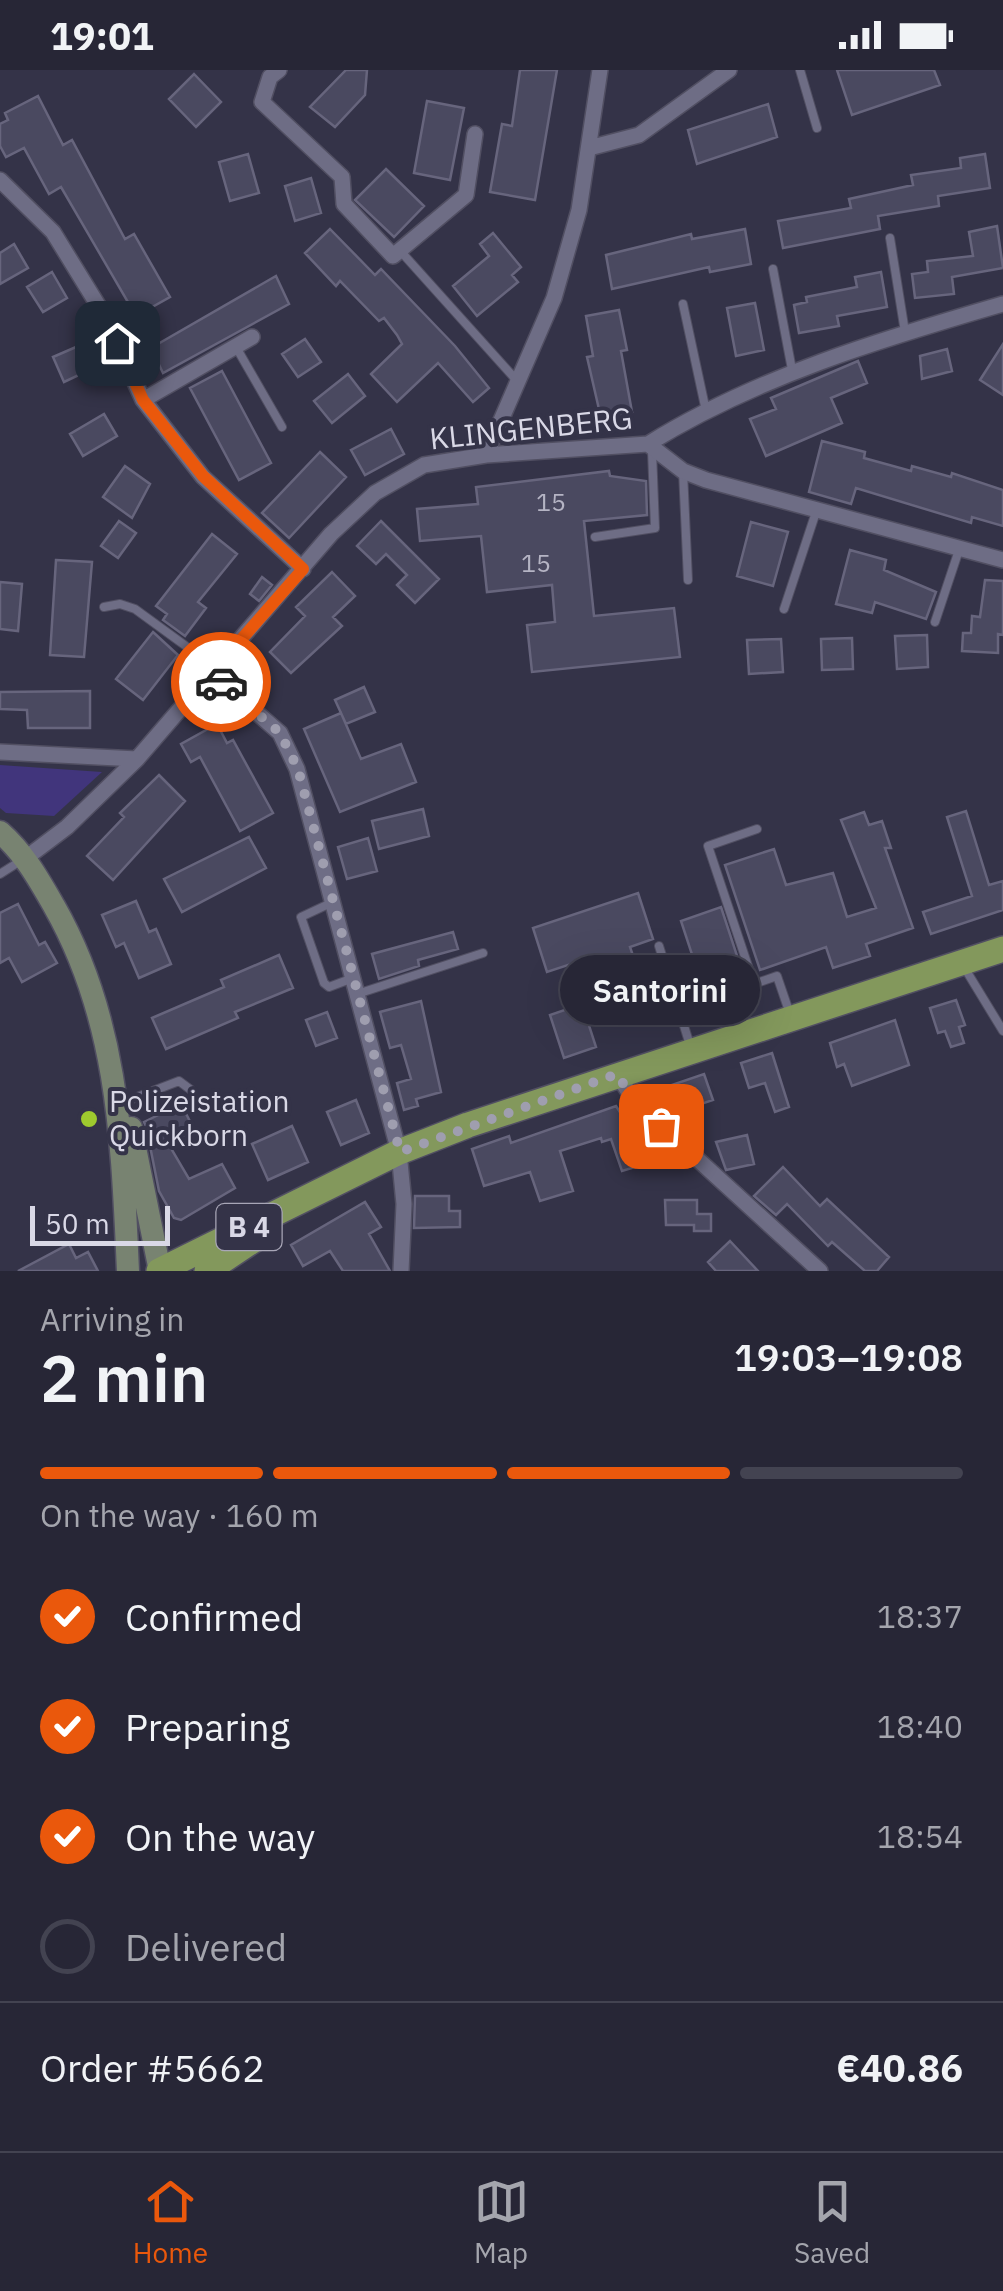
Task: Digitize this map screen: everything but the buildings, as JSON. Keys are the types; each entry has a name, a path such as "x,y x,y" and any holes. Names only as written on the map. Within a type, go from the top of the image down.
{"main road":[{"path":"10,845 83,959 109,1045 120,1109 128,1271"},
{"name":"B 4","path":"160,1271 400,1152 617,1074 1003,949"},
{"path":"120,1109 132,1130 160,1271"},
{"name":"B 4","path":"207,1271 337,1185"}],"street":[{"path":"279,70 270,77 262,102 342,177 344,204 394,256 466,195 474,134"},
{"path":"486,455 554,298 579,210 600,70"},
{"path":"588,148 639,135 729,70"},
{"path":"0,180 53,232 104,315 143,400 203,476 303,569"},
{"path":"650,445 706,411 793,374 905,332 1003,304"},
{"path":"143,400 252,337"},
{"name":"KLINGENBERG","path":"10,845 66,827 137,759 374,493 424,465 486,455 650,445 683,471 1003,560"},
{"path":"214,671 280,733 298,769 400,1152 404,1204 400,1271"},
{"path":"0,752 137,759"},
{"path":"617,1074 635,1102 820,1271"}],"lane":[{"path":"800,70 818,128"},
{"path":"890,238 905,332"},
{"path":"404,255 519,384"},
{"path":"772,268 793,374"},
{"path":"682,304 706,411"},
{"path":"236,346 282,427"},
{"path":"595,537 655,528 650,445"},
{"path":"683,471 688,580"},
{"path":"784,609 818,506"},
{"path":"935,622 960,547"},
{"path":"104,607 120,604 136,609 214,671"},
{"path":"757,830 708,846 754,984 777,976 791,1018"},
{"path":"0,874 10,845"},
{"path":"333,902 301,917 324,984 329,987 355,986 483,953"},
{"path":"660,946 692,1050"},
{"path":"962,963 1003,1031"},
{"path":"120,1109 179,1080 192,1090"}],"shaded area":[{"path":"0,765 102,772 54,816 6,813 0,808"}],"way so far":[{"path":"221,682 280,733 298,769 400,1152 617,1074 635,1102 661,1126"}],"place":[{"name":"Polizeistation Quickborn","path":"89,1119"},
{"name":"Santorini","path":"661,1126"}],"route":[{"path":"117,343 143,400 203,476 303,569 211,674 221,682"}]}
